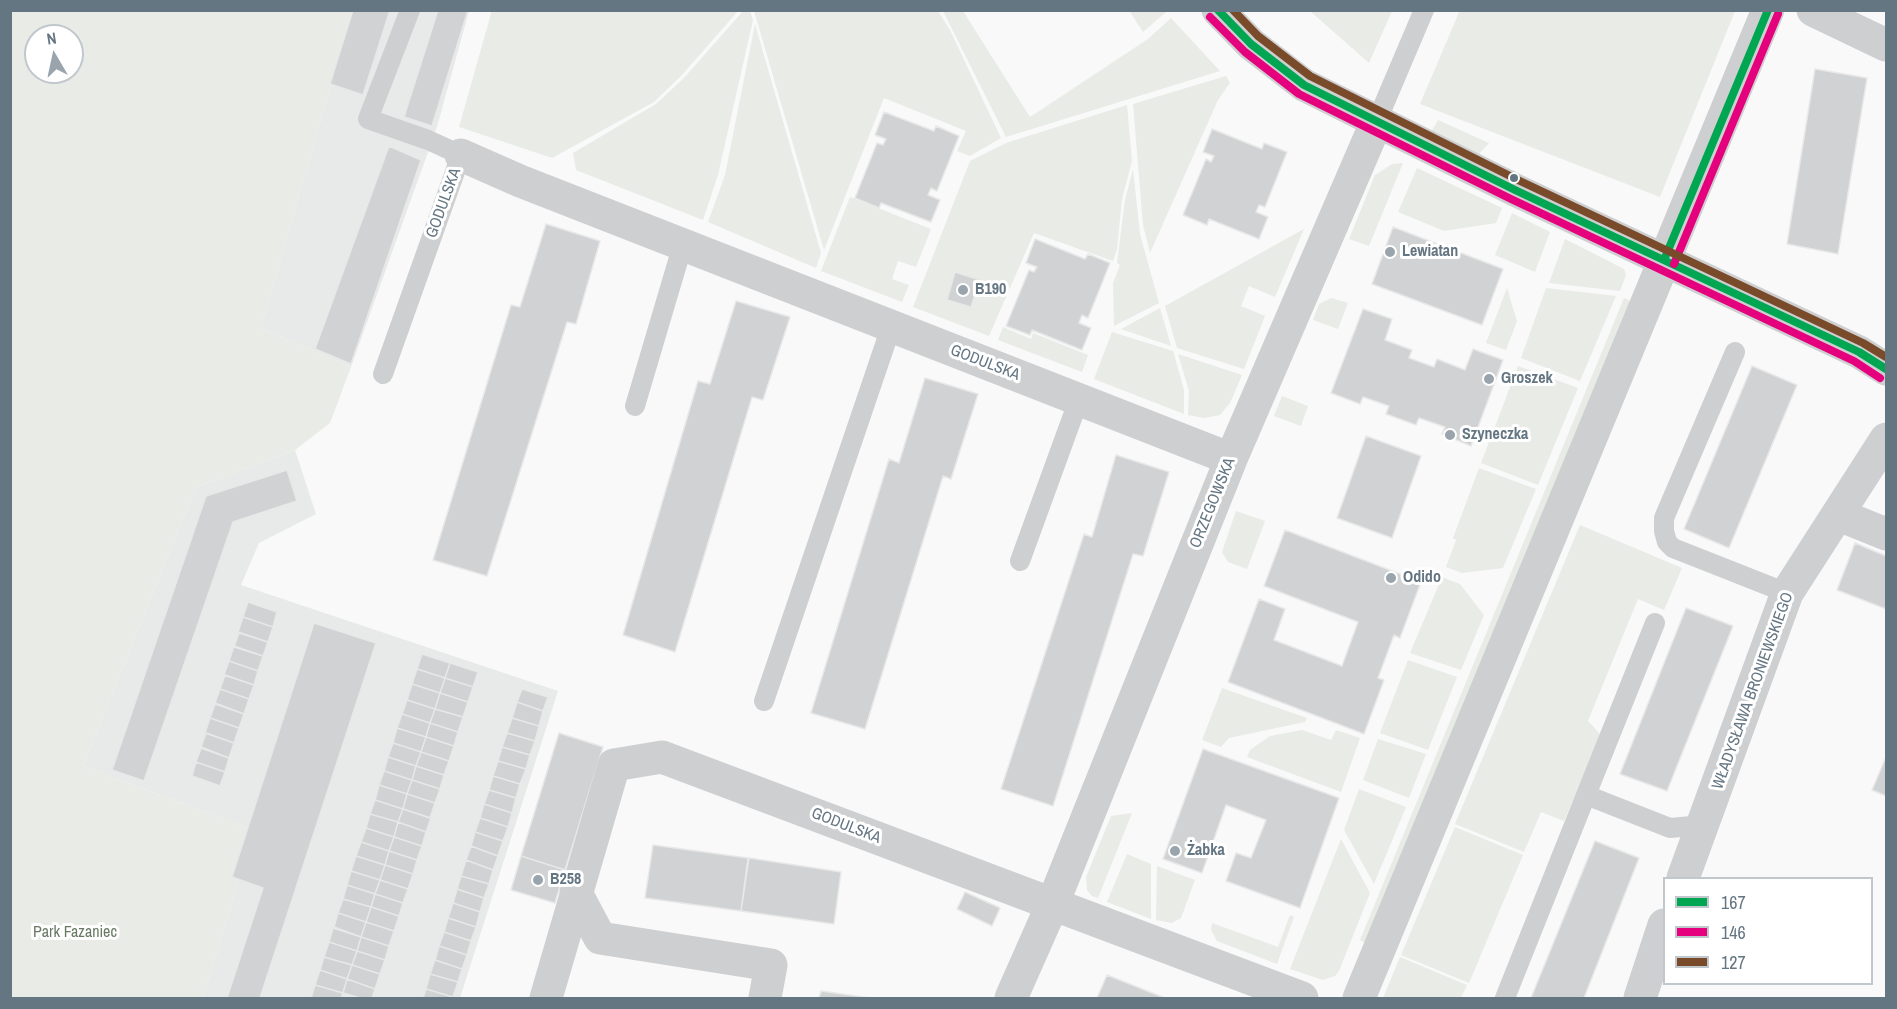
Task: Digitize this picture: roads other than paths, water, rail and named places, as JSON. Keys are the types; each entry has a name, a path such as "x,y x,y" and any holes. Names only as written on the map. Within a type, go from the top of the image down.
{"street":[{"path":"1218,10 1251,44 1304,85 1376,123 1859,352 1887,369"},
{"path":"1359,999 1768,10"},
{"path":"1813,10 1887,45"},
{"name":"ORZEGOWSKA","path":"1011,999 1053,903 1231,459 1376,123"},
{"name":"GODULSKA","path":"461,155 520,181 1231,459"},
{"name":"WŁADYSŁAWA BRONIEWSKIEGO","path":"1684,877 1787,593 1887,439"},
{"path":"1839,515 1887,534"},
{"name":"GODULSKA","path":"546,999 614,765 662,757 1053,903 1285,995"},
{"path":"576,893 600,938 771,965 765,999"},
{"path":"1641,998 1663,931"}],"lane":[{"path":"410,10 368,119 428,140 461,155"},
{"name":"ORZEGOWSKA","path":"1376,123 1424,10"},
{"name":"GODULSKA","path":"383,374 461,155"},
{"path":"634,406 683,244"},
{"path":"764,700 891,327"},
{"path":"1735,352 1664,518 1664,531 1667,542 1673,548 1787,593"},
{"path":"1020,561 1079,399"},
{"path":"1505,999 1655,623"},
{"path":"1586,795 1670,828 1703,825"}],"place":[{"name":"Lewiatan","path":"1390,252"},
{"name":"B190","path":"963,290"},
{"name":"Groszek","path":"1489,379"},
{"name":"Szyneczka","path":"1450,435"},
{"name":"Odido","path":"1391,578"},
{"name":"Żabka","path":"1175,851"},
{"name":"B258","path":"538,880"}],"park label":[{"name":"Park Fazaniec","path":"75,933"}]}
